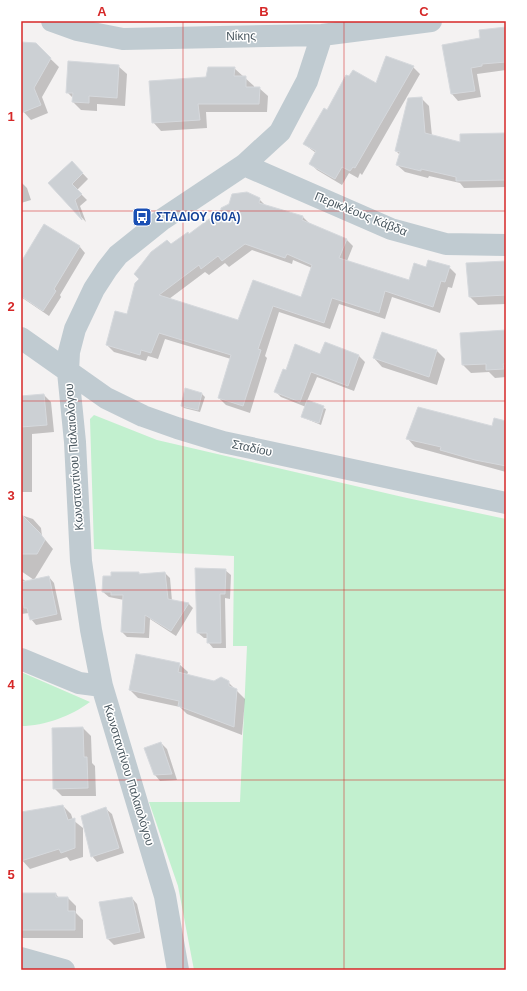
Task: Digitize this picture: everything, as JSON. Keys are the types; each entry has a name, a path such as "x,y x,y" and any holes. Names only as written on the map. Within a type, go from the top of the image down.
{"street":[{"name":"Νίκης","path":"52,21 77,30 123,38 322,34 431,21"},
{"name":"Κωνσταντίνου Παλαιολόγου","path":"178,970 165,896 102,686 81,561 75,435 68,372 69,352 75,329 94,289 112,262 130,245 163,219 244,165 274,140 288,120 307,82 322,34"},
{"name":"Περικλέους Κάβδα","path":"244,165 391,229 446,244 506,245"},
{"name":"Σταδίου","path":"21,338 95,391 127,408 159,422 194,434 506,502"},
{"path":"21,659 79,683 102,686"},
{"path":"21,958 53,969"}],"green space":[{"path":"94,415 157,440 407,498 506,519 506,970 194,970 178,886 149,802 240,802 247,646 233,646 234,556 94,549 90,419"},
{"path":"21,672 90,702 66,716 30,726 21,726"}],"building":[{"path":"506,27 506,62 482,64 482,66 471,68 475,91 451,94 442,45 480,38 479,30"},
{"path":"21,42 36,43 51,58 34,88 41,105 21,113"},
{"path":"386,56 414,66 355,168 353,167 350,171 342,167 335,179 309,164 316,151 303,144 324,108 327,110 346,75 349,76 353,70 376,83"},
{"path":"68,61 119,65 117,98 89,96 89,103 72,102 73,93 66,93"},
{"path":"208,67 235,67 234,76 246,76 246,87 260,87 259,104 198,104 200,120 152,123 149,81 206,77"},
{"path":"422,97 425,133 460,142 460,134 505,133 506,180 456,181 456,177 396,165 400,152 395,151 408,98"},
{"path":"72,161 83,173 72,184 82,194 75,200 82,220 48,183"},
{"path":"247,192 260,198 259,203 303,216 302,220 347,239 339,258 409,280 414,263 426,267 428,260 450,266 445,282 441,281 433,307 385,291 379,313 332,298 324,323 273,306 258,349 261,350 243,406 218,398 231,355 159,333 151,353 141,350 140,355 106,345 115,311 127,314 135,283 139,279 134,274 151,252 167,240 171,244 188,232 189,234 221,210 221,208 229,204 232,194","holes":["245,244 285,258 287,254 312,265 301,297 253,280 238,320 159,295 199,265 201,269 218,256 222,261"]},
{"path":"44,224 80,246 54,289 56,291 43,311 21,296 21,262"},
{"path":"506,261 506,295 469,297 466,263"},
{"path":"506,330 506,364 503,364 504,369 486,370 486,364 462,365 460,333"},
{"path":"382,332 437,350 429,377 373,358"},
{"path":"325,342 359,355 348,386 311,372 300,402 274,392 283,369 286,370 295,344 320,354"},
{"path":"185,388 202,393 198,410 181,406"},
{"path":"44,394 47,425 21,427 21,396"},
{"path":"307,400 324,406 319,423 301,417"},
{"path":"418,407 492,426 494,418 506,421 506,466 475,460 440,450 441,447 406,439"},
{"path":"21,514 45,540 37,554 21,554"},
{"path":"195,568 226,569 225,594 220,594 221,643 207,643 207,633 197,633"},
{"path":"111,572 139,572 139,574 165,572 168,599 189,603 171,631 145,615 144,633 121,632 123,595 111,595 111,592 102,592 103,576 111,576"},
{"path":"49,576 57,614 30,620 27,608 24,608 21,582"},
{"path":"136,654 180,663 178,672 214,681 221,677 229,681 229,686 237,689 234,727 178,706 179,701 129,690"},
{"path":"83,727 84,757 87,757 88,788 53,789 52,728"},
{"path":"161,742 172,774 154,775 144,748"},
{"path":"63,805 68,820 75,818 75,848 61,853 59,849 21,861 21,812"},
{"path":"106,807 119,848 91,857 81,816"},
{"path":"21,893 56,893 56,897 68,897 68,911 75,911 75,930 21,930"},
{"path":"132,897 140,932 107,939 99,902"}],"place":[{"name":"ΣΤΑΔΙΟΥ (60A)","path":"142,217"}]}
